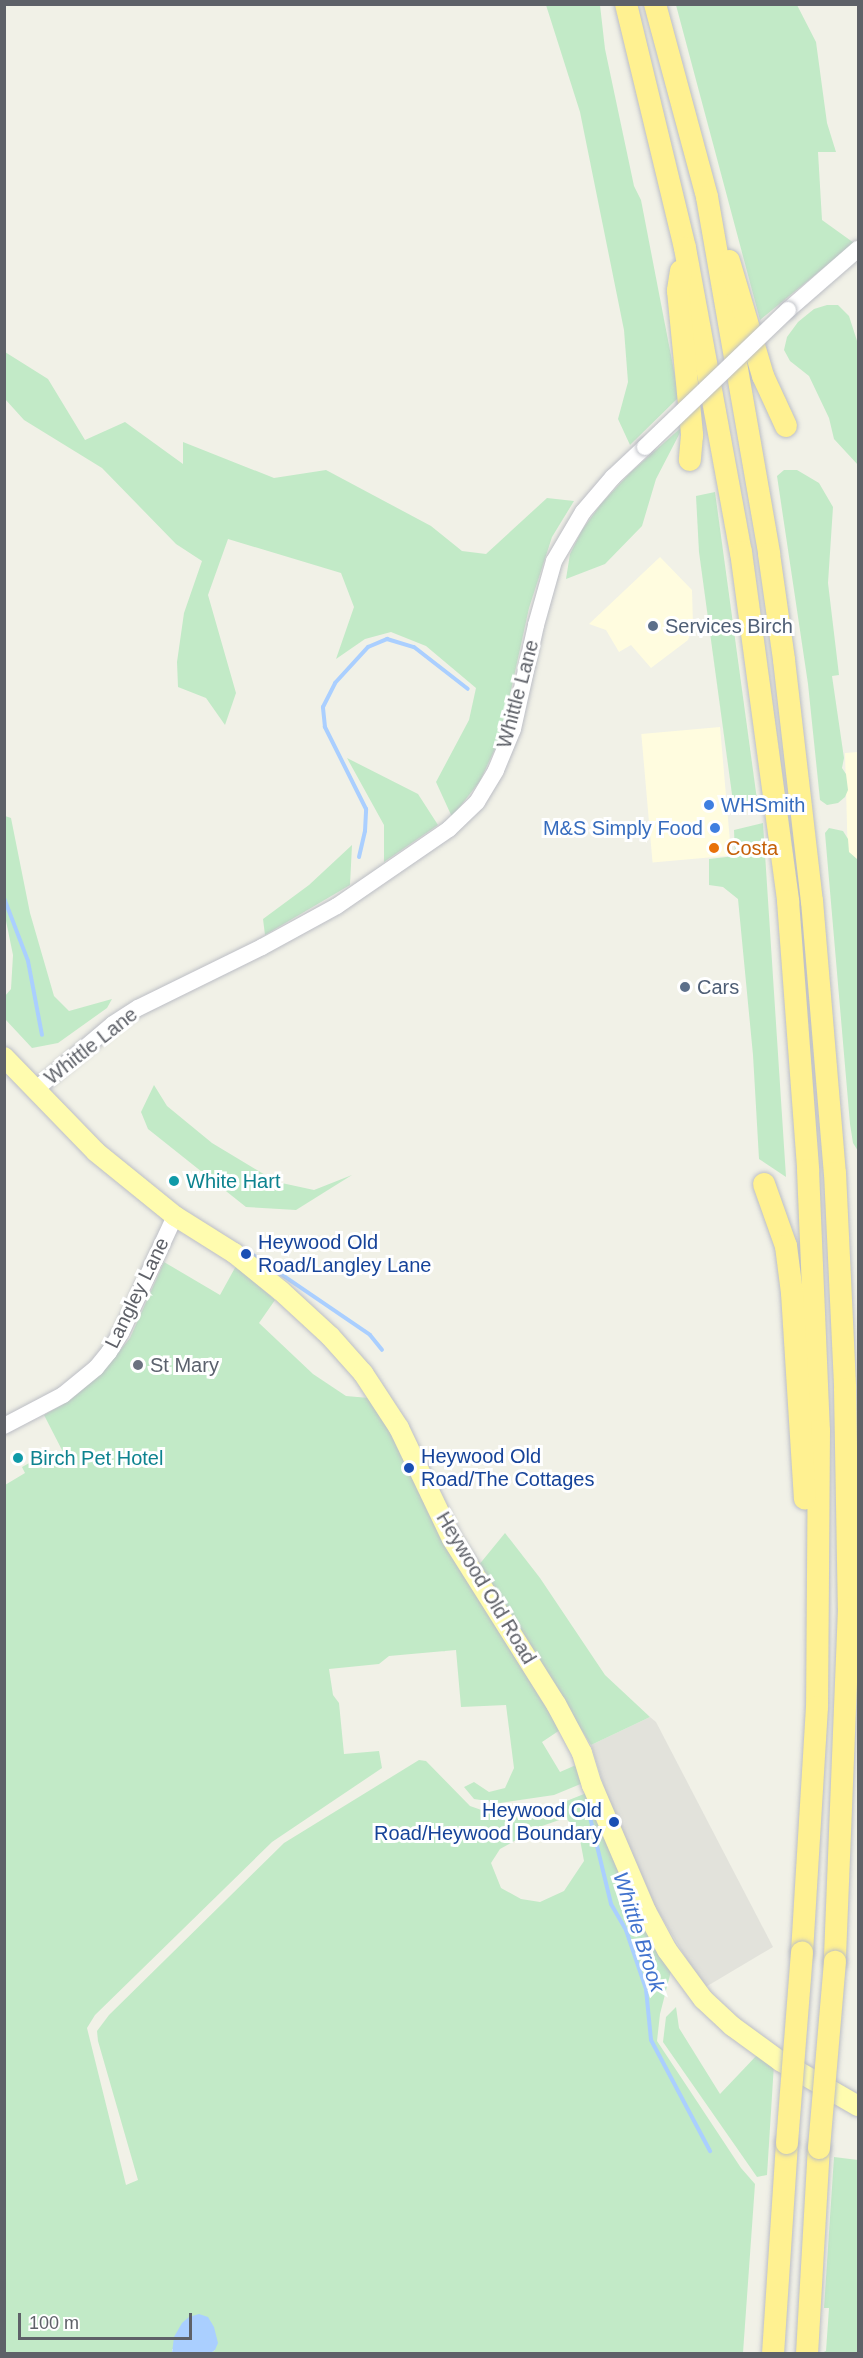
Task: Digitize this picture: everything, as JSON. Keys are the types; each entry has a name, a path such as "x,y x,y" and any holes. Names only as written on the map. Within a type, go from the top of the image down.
{"highway":[{"path":"626,4 685,248 741,552 788,901 808,1170 819,1431 817,1707 773,2354"},
{"path":"655,4 707,197 745,308 763,376 786,426"},
{"path":"707,197 769,554 784,660 812,902 835,1173 846,1389 849,1608 835,1962 819,2148 807,2354"},
{"path":"685,248 678,291 692,435 690,460"},
{"path":"764,1184 786,1246 792,1293 817,1707"},
{"path":"849,1608 858,1525 858,1413"}],"main road":[{"name":"Heywood Old Road","path":"4,1057 96,1152 175,1216 234,1253 330,1336 363,1373 399,1428 452,1539 562,1714 582,1753 592,1785 646,1911 667,1950 691,1985 714,2011 780,2061 858,2106"}],"street":[{"name":"Whittle Lane","path":"35,1090 113,1024 138,1008 262,947 337,906 448,829 477,802 496,770 513,729 536,625 554,561 583,512 613,477 789,310 858,249"},
{"name":"Langley Lane","path":"4,1426 63,1395 96,1368 110,1352 175,1216"}],"shaded area":[{"path":"660,557 692,590 693,625 688,640 651,668 631,645 619,652 606,630 589,624"},
{"path":"720,727 731,856 653,862 641,734"},
{"path":"858,752 858,861 848,861 845,753"},
{"path":"650,1717 656,1722 773,1947 704,1988 637,1876 613,1815 591,1745"}],"green space":[{"path":"546,5 600,5 605,49 634,186 641,200 679,397 630,445 618,419 628,382 624,330 580,112"},
{"path":"676,5 797,5 816,42 827,123 836,152 818,152 822,220 854,243 760,320"},
{"path":"827,305 838,305 849,316 858,344 858,465 834,439 829,418 809,376 790,361 784,350 787,337 798,322 814,309"},
{"path":"5,352 48,379 85,440 125,422 183,464 183,442 274,478 326,470 431,526 462,551 486,554 547,498 574,501 552,537 529,608 501,736 480,781 452,817 436,782 469,720 476,688 426,646 391,632 365,639 336,659 354,607 341,573 228,539 208,595 236,693 225,725 206,698 178,687 177,662 184,613 202,561 176,544 102,468 24,420 5,399"},
{"path":"684,425 656,479 642,526 605,564 566,579 570,554 582,530 601,504 630,473"},
{"path":"784,470 797,470 819,483 833,507 828,583 839,675 832,676 844,758 842,768 846,774 848,790 845,797 838,803 827,805 820,800 808,684 777,476"},
{"path":"715,492 758,807 734,809 699,552 696,496"},
{"path":"347,758 418,794 438,825 384,862 384,825"},
{"path":"5,816 11,818 30,913 54,996 69,1011 112,999 107,1008 58,1043 32,1048 5,1019 5,996 11,989 13,955 5,916"},
{"path":"763,823 786,1177 759,1159 753,1055 738,899 723,887 709,885 709,859 735,856 734,830"},
{"path":"829,828 843,831 848,839 849,852 857,859 858,868 858,1151 853,1143 850,1124 825,833"},
{"path":"352,845 350,885 265,935 263,919 309,885"},
{"path":"154,1085 167,1106 212,1143 277,1182 314,1190 352,1175 296,1210 246,1207 148,1129 141,1112"},
{"path":"164,1262 220,1295 236,1266 275,1300 259,1323 313,1374 346,1396 369,1398 394,1438 445,1544 560,1730 542,1742 560,1772 576,1765 583,1783 554,1795 500,1803 474,1799 464,1787 474,1782 489,1792 505,1788 514,1768 506,1705 461,1707 456,1650 389,1656 379,1664 329,1669 333,1695 339,1703 344,1754 379,1751 382,1768 272,1842 95,2015 87,2028 126,2185 138,2180 97,2031 109,2015 284,1843 419,1760 426,1761 470,1806 490,1813 512,1815 554,1806 589,1792 671,1971 660,2014 657,2041 741,2168 755,2184 743,2353 211,2353 215,2350 172,2349 172,2353 5,2354 5,1485 25,1473 22,1467 33,1461 30,1454 38,1451 42,1458 53,1453 55,1457 63,1452 44,1415 69,1401 102,1373 130,1338","holes":["565,1818 578,1829 584,1861 564,1891 540,1902 521,1899 501,1888 491,1863 500,1849 542,1826"]},
{"path":"505,1533 540,1578 605,1675 650,1717 591,1745 478,1566"},
{"path":"676,2007 679,2028 720,2094 758,2054 774,2064 767,2175 757,2177 663,2042 666,2017"},
{"path":"834,2157 858,2160 857,2353 821,2353 826,2351 829,2308 824,2308"}],"water":[{"path":"199,2314 208,2317 214,2327 218,2343 215,2350 211,2353 172,2353 174,2337 182,2323 189,2317"}],"waterway":[{"path":"359,857 365,831 366,809 325,727 323,707 335,683 368,647 387,639 414,647 468,689"},
{"name":"Whittle Brook","path":"4,898 28,961 42,1035"},
{"name":"Whittle Brook","path":"250,1253 370,1335 382,1350"},
{"name":"Whittle Brook","path":"590,1817 611,1904 626,1930 646,1989 651,2040 710,2151"}],"place":[{"name":"Services Birch","path":"653,626"},
{"name":"WHSmith","path":"709,805"},
{"name":"M&S Simply Food","path":"715,828"},
{"name":"Costa","path":"714,848"},
{"name":"Cars","path":"685,987"},
{"name":"White Hart","path":"174,1181"},
{"name":"Heywood Old Road/Langley Lane","path":"246,1254"},
{"name":"St Mary","path":"138,1365"},
{"name":"Birch Pet Hotel","path":"18,1458"},
{"name":"Heywood Old Road/The Cottages","path":"409,1468"},
{"name":"Heywood Old Road/Heywood Boundary","path":"614,1822"}]}
